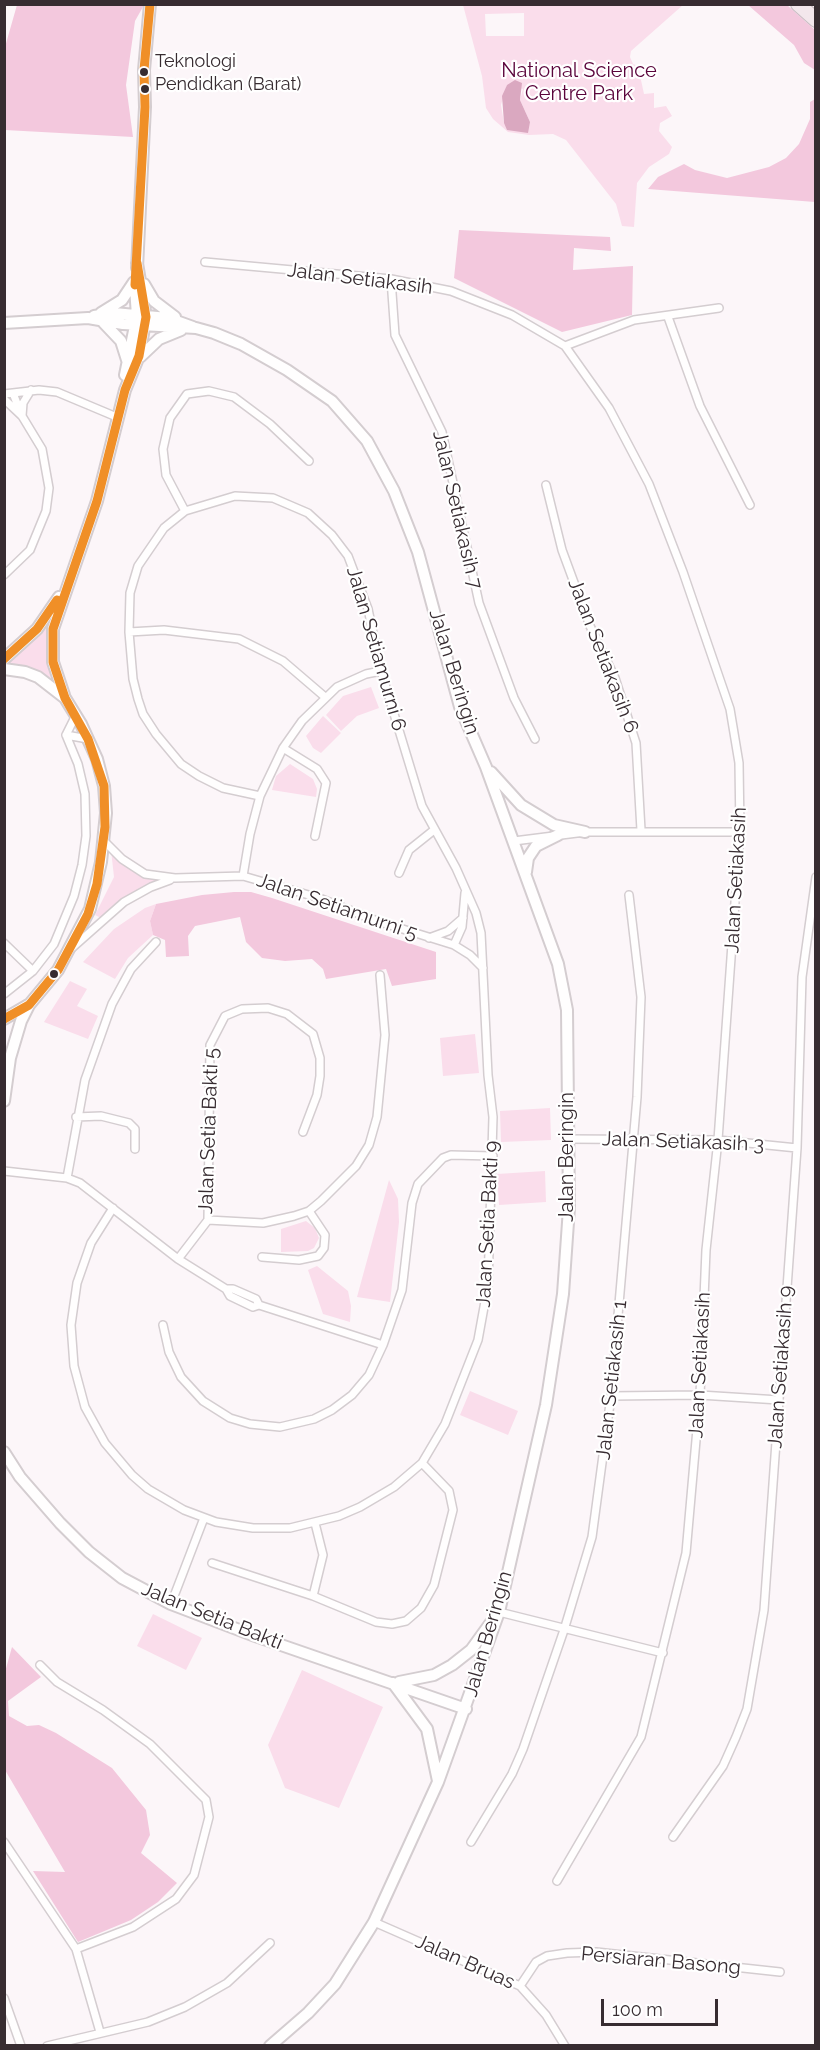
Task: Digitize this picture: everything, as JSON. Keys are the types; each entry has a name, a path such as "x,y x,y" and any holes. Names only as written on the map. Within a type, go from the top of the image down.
{"highway":[{"path":"798,4 816,20"},
{"path":"806,4 816,14"}],"street":[{"path":"4,1019 28,1005 58,970 71,949 90,909 104,841 104,786 97,759 76,715 65,698 53,662 52,647 53,629 97,501 141,321 137,263 145,107 144,70 150,4"},
{"name":"Jalan Setiakasih","path":"205,262 391,279 451,291 512,315 565,346 609,408 649,484 683,572 730,709 739,763 740,832 718,1140 706,1250 700,1395 686,1553 641,1737 557,1881"},
{"path":"130,364 121,341 95,317 122,300 138,279"},
{"path":"130,364 159,339 183,325 154,301 138,279"},
{"name":"Jalan Setiakasih 7","path":"391,279 394,335 442,432 479,603 514,698 535,739"},
{"path":"565,346 634,320 668,317 718,308"},
{"name":"Jalan Beringin","path":"4,322 95,317 114,313 141,321 196,328 241,344 287,370 332,401 367,441 394,491 418,552 460,707 486,767 558,964 567,1010 569,1208 563,1294 546,1405 498,1612 466,1709 438,1782 374,1922 335,1984 308,2013 270,2046"},
{"path":"668,317 700,406 750,505"},
{"path":"4,394 31,390 72,396 119,418"},
{"path":"22,416 23,403 31,390"},
{"path":"185,511 166,475 163,449 170,418 187,394 209,391 234,397 270,424 309,461"},
{"path":"4,575 30,550 46,511 49,488 42,448 22,416 14,393"},
{"path":"4,399 22,416"},
{"name":"Jalan Setiakasih 6","path":"546,485 562,550 590,626 615,678 636,743 641,830"},
{"name":"Jalan Setiamurni 6","path":"260,796 232,790 199,776 181,764 156,734 143,714 138,699 129,632 130,593 138,566 164,528 185,511 235,496 273,498 308,513 332,535 348,556 368,609 381,671 422,806 464,886 479,923 483,968"},
{"path":"4,659 37,629 68,583"},
{"path":"129,632 164,630 239,639 283,661 325,697"},
{"path":"4,669 25,672 38,677 65,698"},
{"path":"243,876 250,834 260,796 283,748 302,721 325,697 351,679 381,671"},
{"path":"66,735 72,728 76,715"},
{"path":"66,735 88,739"},
{"path":"4,994 33,970 54,944 74,896 85,851 85,794 78,764 66,735"},
{"path":"283,748 317,769 326,783 315,836"},
{"path":"486,767 521,805 554,825 585,832"},
{"path":"399,873 409,850 434,830"},
{"path":"514,841 585,832 641,830 740,832"},
{"path":"525,876 528,858 536,846 558,835"},
{"name":"Jalan Setiamurni 5","path":"104,841 122,859 145,874 175,878 243,876 319,898 426,938 454,945 470,955 483,968"},
{"name":"Jalan Setiakasih 9","path":"674,1837 723,1766 747,1708 764,1610 797,1148 802,977 816,877"},
{"name":"Jalan Setiamurni 5","path":"71,949 124,902 151,886 175,878"},
{"name":"Jalan Setiamurni 6","path":"454,945 464,916 464,886"},
{"name":"Jalan Setiakasih 1","path":"471,1842 512,1774 564,1630 592,1537 612,1396 641,996 628,894"},
{"name":"Jalan Setiamurni 5","path":"426,938 448,931 464,916"},
{"path":"67,1178 76,1117 85,1080 112,1004 131,969 156,942"},
{"path":"4,943 33,970"},
{"name":"Jalan Setia Bakti 9","path":"113,1208 91,1244 75,1293 71,1346 78,1387 85,1407 105,1443 132,1475 166,1500 204,1518 228,1525 265,1529 315,1523 339,1516 377,1498 422,1463 445,1424 478,1340 488,1285 493,1156 493,1117 488,1075 483,968"},
{"path":"208,1220 263,1223 309,1211 333,1191 356,1166 372,1135 378,1117 385,1035 380,975"},
{"path":"4,1101 12,1048 28,1005"},
{"name":"Jalan Setia Bakti 5","path":"178,1259 208,1220 210,1045 225,1016 242,1009 268,1008 287,1014 313,1034 320,1058 320,1076 317,1095 303,1132"},
{"path":"76,1117 101,1116 129,1123 135,1129 135,1149"},
{"name":"Jalan Setiakasih 3","path":"568,1139 718,1140 797,1148"},
{"path":"163,1325 169,1352 181,1377 203,1401 230,1418 266,1426 295,1424 333,1410 352,1395 369,1375 383,1345 402,1290 412,1203 418,1184 443,1158 450,1155 493,1156"},
{"path":"4,1172 67,1178 80,1183 178,1259 226,1289 230,1296 237,1300 253,1307 259,1305 383,1345"},
{"path":"262,1257 299,1260 318,1256 324,1248 325,1235 309,1211"},
{"path":"612,1396 700,1395 779,1400"},
{"name":"Jalan Setia Bakti","path":"4,1452 20,1477 88,1552 122,1578 171,1604 255,1636 466,1709"},
{"path":"212,1563 313,1596 384,1624 406,1621 421,1608 434,1585 453,1510 449,1491 422,1463"},
{"path":"171,1604 204,1518"},
{"path":"313,1596 323,1555 315,1523"},
{"path":"393,1683 411,1682 434,1675 452,1665 471,1650 498,1612 663,1653"},
{"path":"40,1665 57,1682 103,1710 150,1744 206,1800 209,1817 194,1875 176,1899 133,1926 76,1949"},
{"path":"393,1683 427,1729 438,1782"},
{"path":"4,1842 76,1949 100,2032"},
{"name":"Jalan Bruas","path":"374,1922 520,1986 546,2015 565,2046"},
{"path":"47,2046 148,2022 185,2007 227,1983 270,1943"},
{"name":"Persiaran Basong","path":"520,1986 536,1962 547,1956 567,1953 596,1952 780,1972"},
{"path":"4,1998 21,2046"}],"green space":[{"name":"National Science Centre Park","path":"463,5 683,5 631,51 630,57 633,64 638,66 644,94 654,93 654,108 666,106 672,116 660,123 659,131 672,147 669,154 649,167 637,183 634,227 622,226 616,204 566,140 553,134 529,135 508,132 493,119 486,108 482,76","holes":["524,13 524,36 486,36 485,14","507,85 523,89 520,100 530,122 504,123 501,105"]},
{"path":"51,619 48,637 55,680 25,666 5,663 28,645"},
{"path":"371,687 379,708 357,716 341,731 326,715 343,696"},
{"path":"323,716 341,733 321,753 313,748 306,736"},
{"path":"290,764 313,779 317,789 316,797 272,790 276,776"},
{"path":"111,850 120,860 165,880 103,919 95,915 114,877"},
{"path":"156,904 150,921 153,935 128,958 115,979 83,962 114,929 145,908"},
{"path":"70,981 87,989 77,1006 98,1016 88,1039 44,1022"},
{"path":"475,1034 479,1073 443,1076 440,1038"},
{"path":"550,1108 551,1140 501,1142 500,1111"},
{"path":"545,1171 546,1202 499,1205 497,1174"},
{"path":"389,1180 398,1199 399,1222 390,1302 357,1297"},
{"path":"306,1221 315,1228 319,1238 314,1248 308,1251 281,1252 281,1229"},
{"path":"317,1266 348,1291 351,1306 350,1322 323,1314 308,1270"},
{"path":"470,1391 518,1411 508,1435 460,1415"},
{"path":"153,1614 202,1638 186,1670 137,1646"},
{"path":"302,1670 383,1707 339,1808 285,1788 268,1745"}],"shaded area":[{"path":"17,5 144,5 135,21 126,85 133,137 5,130 5,47"},
{"path":"748,5 787,5 815,30 815,70 804,63 794,45"},
{"path":"515,80 522,83 520,100 530,122 528,133 507,130 504,123 502,96 507,85"},
{"path":"815,99 815,202 648,189 658,177 684,164 695,170 727,178 769,167 786,158 799,144 810,119 810,102"},
{"path":"459,230 610,237 611,251 574,248 573,270 633,266 632,315 562,332 454,278"},
{"path":"251,892 272,898 436,952 436,979 392,986 386,969 326,979 323,969 312,959 285,961 262,958 246,942 240,917 195,926 188,936 189,956 166,957 165,940 153,935 150,921 156,904 202,895"},
{"path":"12,1647 41,1677 8,1701 9,1716 27,1726 39,1725 56,1733 112,1768 146,1810 150,1835 141,1853 177,1883 158,1902 131,1920 78,1942 33,1871 65,1872 5,1770 5,1672"}],"transit line":[{"path":"135,285 145,107 144,70 150,4"},
{"path":"4,1019 29,1005 58,970 88,914 97,884 105,827 104,786 88,739 65,698 53,662 53,629 97,501 125,390 139,356 146,317 137,263"},
{"path":"4,659 37,629 57,600"}],"place":[{"name":"Teknologi Pendidkan (Barat)","path":"144,72"}]}
